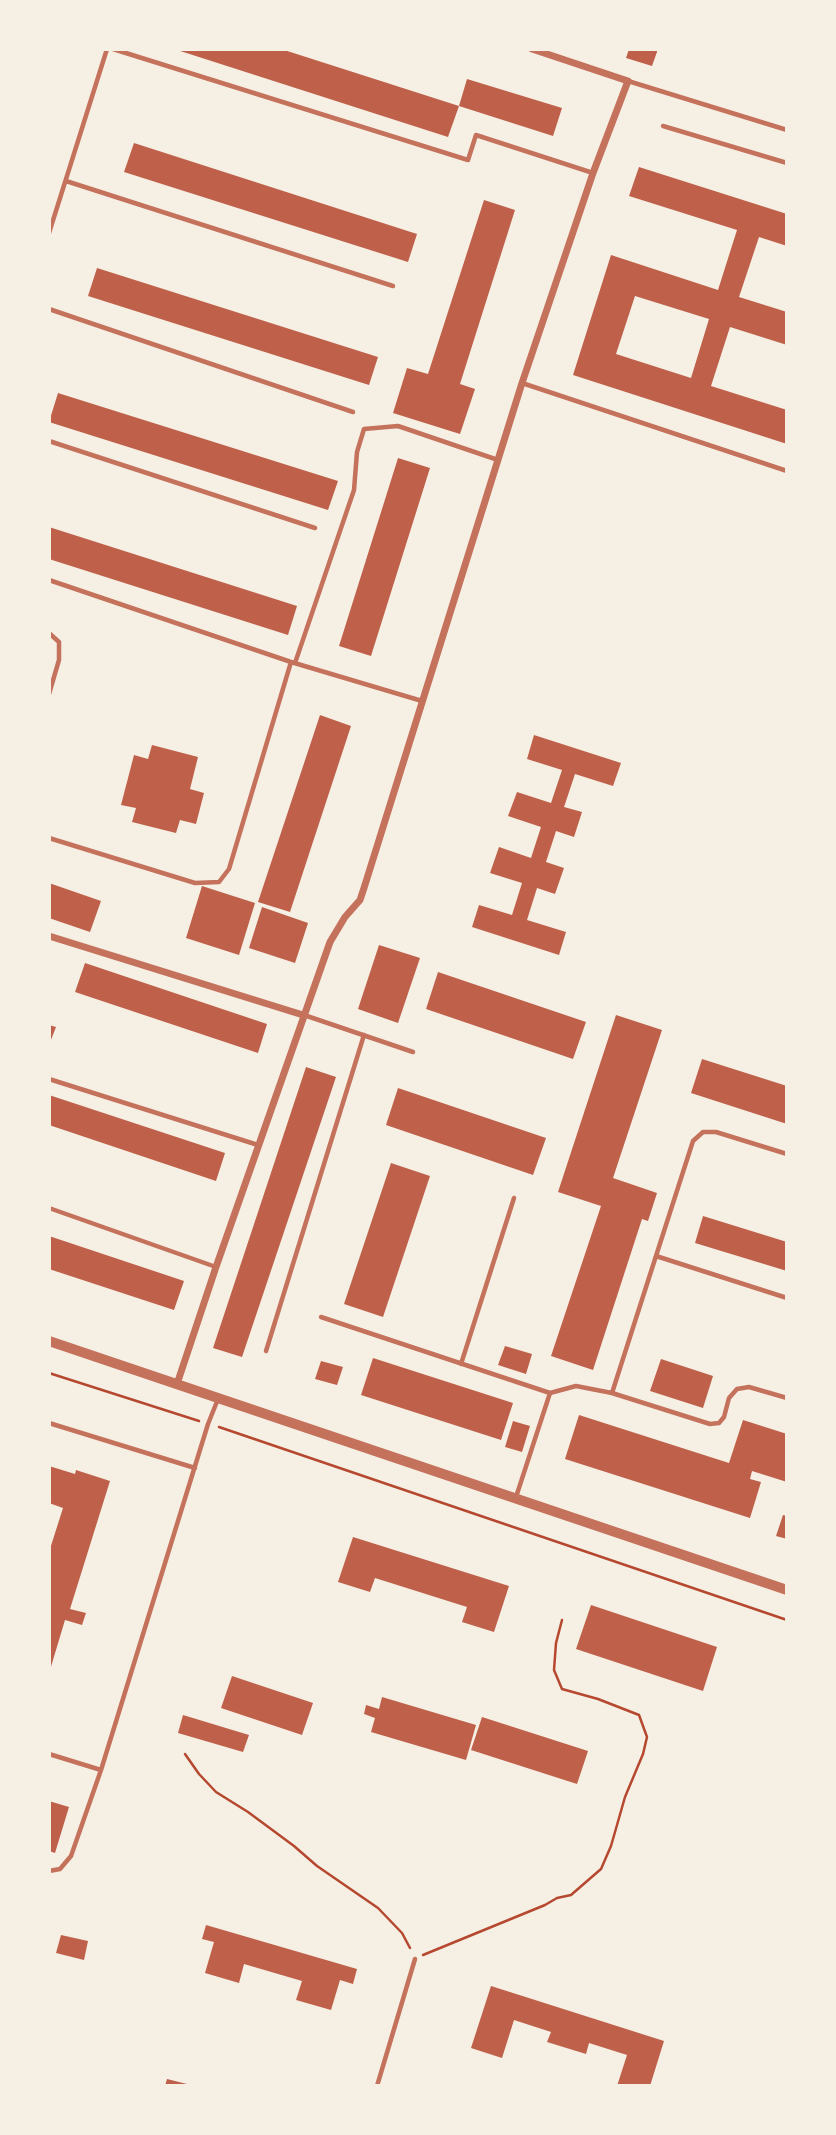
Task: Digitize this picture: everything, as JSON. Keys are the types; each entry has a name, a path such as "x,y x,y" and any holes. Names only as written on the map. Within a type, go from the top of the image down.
{"street":[{"path":"177,1384 303,1015 335,930 360,900 522,383 593,173 628,81 532,49"},
{"path":"49,936 303,1015"},
{"path":"49,1340 787,1590"}],"lane":[{"path":"49,233 107,49"},
{"path":"113,49 468,160 476,135 593,173"},
{"path":"628,81 787,130"},
{"path":"663,126 787,163"},
{"path":"66,181 393,286"},
{"path":"49,309 353,412"},
{"path":"522,383 787,471"},
{"path":"49,838 195,883 219,881 229,869 293,663 354,490 357,452 364,429 398,426 498,460"},
{"path":"49,441 315,528"},
{"path":"49,580 293,663 422,701"},
{"path":"49,633 59,642 60,660 49,694"},
{"path":"303,1015 413,1052"},
{"path":"266,1351 364,1035"},
{"path":"49,1079 258,1145"},
{"path":"612,1393 693,1141 703,1132 716,1132 787,1154"},
{"path":"461,1364 514,1198"},
{"path":"49,1208 216,1267"},
{"path":"656,1256 787,1298"},
{"path":"321,1317 550,1393 576,1386 612,1393 710,1424 719,1423 724,1417 729,1398 737,1389 749,1387 787,1398"},
{"path":"515,1498 550,1393"},
{"path":"49,1871 60,1869 71,1856 101,1770 218,1398"},
{"path":"49,1423 195,1468"},
{"path":"49,1754 101,1770"},
{"path":"377,2086 415,1959"}],"path":[{"path":"49,1373 208,1424 787,1620"},
{"path":"185,1754 216,1792 248,1812 317,1866 378,1908 402,1933 415,1959 557,1898 570,1895 601,1869 606,1858 647,1737 639,1716 598,1699 562,1689 554,1670 556,1643 562,1620"}],"building":[{"path":"174,49 281,49 459,106 448,137"},
{"path":"629,49 658,49 652,66 626,58"},
{"path":"467,79 562,108 553,136 459,106"},
{"path":"134,143 417,234 408,262 124,172"},
{"path":"639,167 787,214 787,246 759,237 739,297 787,312 787,345 730,327 711,386 787,410 787,444 573,375 611,255 718,290 737,230 629,196","holes":["635,296 709,319 691,378 616,354"]},
{"path":"484,200 515,210 460,384 475,389 460,434 393,413 407,368 428,374"},
{"path":"97,268 378,357 369,385 88,296"},
{"path":"58,393 338,481 328,510 49,422"},
{"path":"398,458 430,468 371,656 339,646"},
{"path":"49,527 297,606 288,635 49,559"},
{"path":"320,715 351,726 290,912 258,902"},
{"path":"534,735 621,763 613,786 575,774 564,807 582,812 574,837 556,831 546,862 564,868 555,894 537,888 527,920 566,932 559,955 472,927 479,905 512,915 522,883 490,873 499,847 531,858 541,827 508,816 517,792 551,803 562,770 527,759"},
{"path":"152,745 198,757 190,789 204,793 196,824 180,820 176,833 132,822 136,808 121,805 134,755 148,759"},
{"path":"49,883 101,901 90,932 49,918"},
{"path":"202,886 255,903 239,955 186,938"},
{"path":"262,907 308,923 295,963 249,948"},
{"path":"379,945 420,958 398,1023 358,1009"},
{"path":"85,963 267,1024 258,1053 75,992"},
{"path":"438,972 586,1022 573,1059 426,1009"},
{"path":"616,1015 662,1030 613,1178 657,1193 648,1221 642,1219 593,1370 551,1356 601,1206 558,1192"},
{"path":"49,1025 56,1027 49,1045"},
{"path":"702,1059 787,1086 787,1124 691,1093"},
{"path":"306,1067 336,1077 242,1357 213,1348"},
{"path":"398,1088 546,1138 533,1175 386,1125"},
{"path":"49,1095 225,1153 216,1181 49,1125"},
{"path":"391,1163 430,1176 383,1317 344,1304"},
{"path":"703,1216 787,1242 787,1271 695,1243"},
{"path":"49,1236 184,1281 174,1310 49,1269"},
{"path":"505,1346 532,1354 526,1374 498,1365"},
{"path":"373,1358 513,1403 501,1440 361,1395"},
{"path":"661,1359 713,1376 703,1408 650,1391"},
{"path":"321,1361 343,1367 337,1385 315,1379"},
{"path":"579,1415 729,1463 743,1420 787,1434 787,1482 752,1471 750,1479 761,1482 750,1518 565,1459"},
{"path":"513,1421 530,1426 522,1452 505,1447"},
{"path":"49,1466 75,1474 76,1470 110,1481 70,1609 86,1613 82,1625 65,1620 50,1670 49,1552 63,1508 49,1503"},
{"path":"783,1515 787,1516 787,1539 776,1536"},
{"path":"353,1537 509,1586 494,1632 462,1622 467,1607 375,1578 370,1592 338,1582"},
{"path":"591,1605 717,1647 703,1691 576,1649"},
{"path":"232,1676 313,1703 302,1735 221,1708"},
{"path":"382,1697 476,1725 466,1760 371,1732 375,1718 364,1714 366,1705 379,1709"},
{"path":"183,1715 249,1735 243,1752 178,1733"},
{"path":"482,1717 588,1751 577,1784 471,1750"},
{"path":"49,1801 69,1807 55,1853 49,1851"},
{"path":"206,1925 357,1969 353,1984 340,1980 331,2010 296,2000 302,1981 244,1964 239,1983 205,1973 214,1942 202,1939"},
{"path":"61,1935 88,1941 84,1960 56,1953"},
{"path":"491,1986 664,2041 650,2086 617,2086 627,2055 589,2043 586,2054 547,2042 551,2032 514,2020 502,2058 471,2048"},
{"path":"167,2079 191,2085 165,2086"}]}
